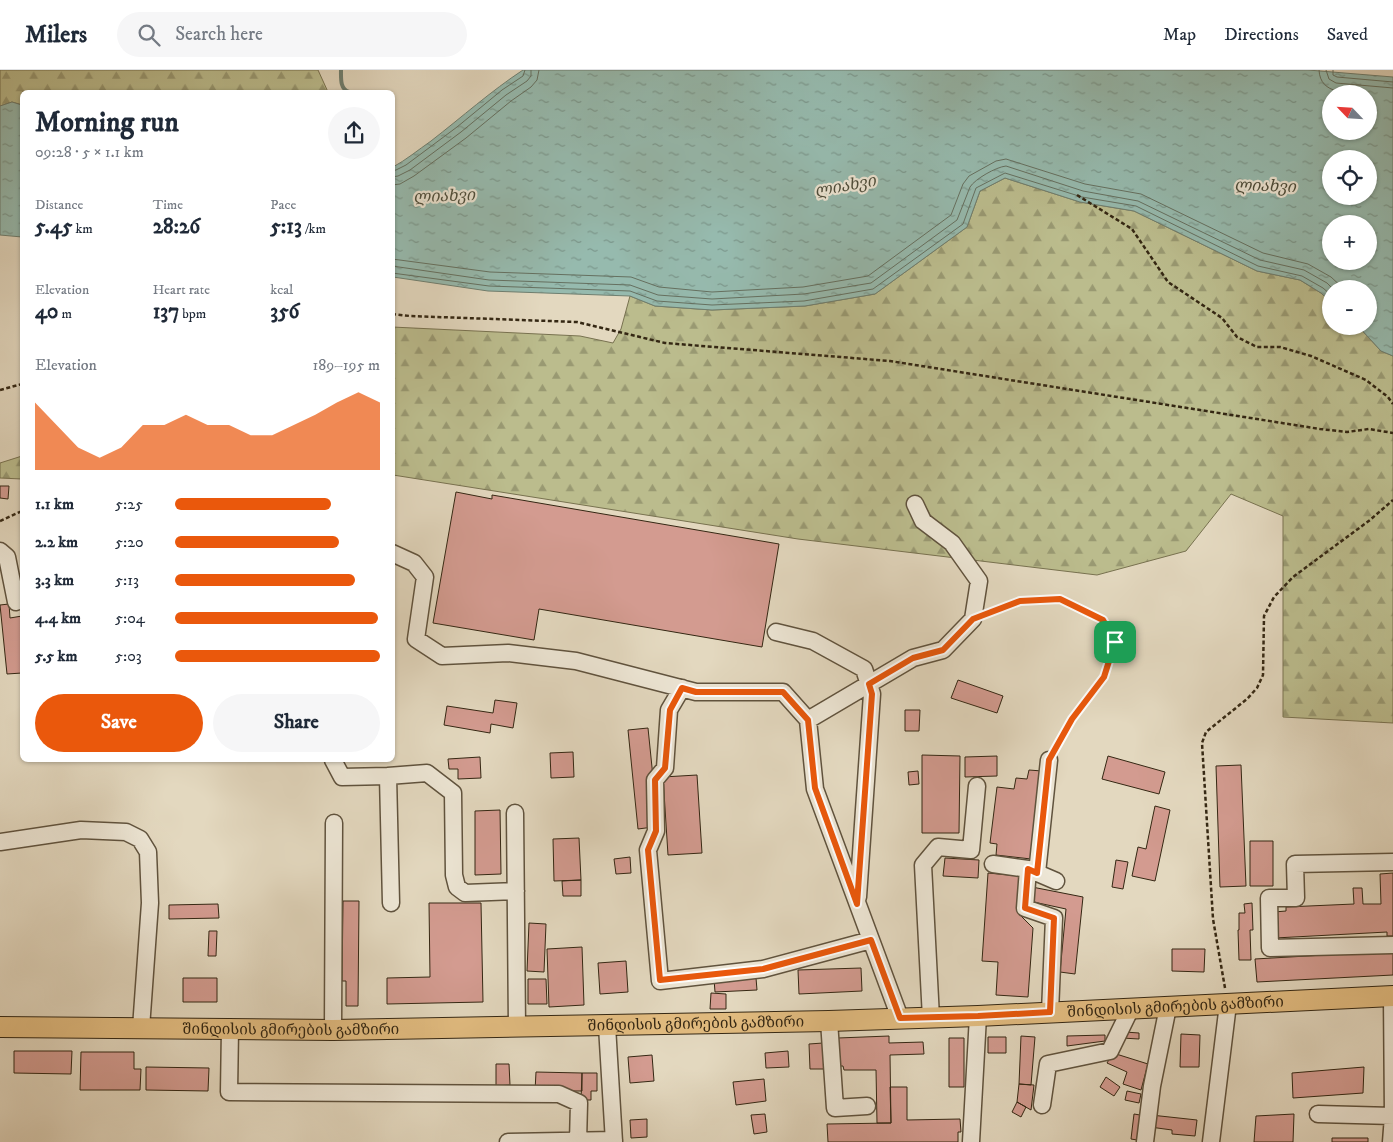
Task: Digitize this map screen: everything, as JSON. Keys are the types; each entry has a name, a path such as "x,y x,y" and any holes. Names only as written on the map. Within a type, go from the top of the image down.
{"main road":[{"name":"შინდისის გმირების გამზირი","path":"0,1027 333,1030 607,1026 931,1018 1393,996"}],"street":[{"path":"808,720 913,658 943,650 973,619 979,581 952,544 923,522 915,504"},
{"path":"0,551 7,557 16,602"},
{"path":"395,554 414,563 426,577 416,639 442,656 508,653 576,662 696,692 783,692 808,720 815,788 900,1018"},
{"path":"776,632 813,640 864,669 872,694 857,904"},
{"path":"682,688 670,710 665,768 655,780 656,831 648,850 660,980 763,969 871,940"},
{"path":"1049,760 1033,871 1025,908 1054,918 1050,1012"},
{"path":"334,762 342,777 426,773 453,793 454,875 457,887 465,893 516,892"},
{"path":"388,776 391,903"},
{"path":"931,1018 923,865 938,847 971,850 977,786"},
{"path":"515,813 517,1027"},
{"path":"333,1030 334,823"},
{"path":"0,842 81,830 126,832 140,839 148,852 150,903 141,1028"},
{"path":"1393,862 1296,864 1296,898 1269,898 1270,948 1393,945"},
{"path":"993,864 1033,871 1056,880"},
{"path":"1391,1142 1393,1116 1393,996"},
{"path":"1211,1142 1228,1004"},
{"path":"1145,1142 1152,1086 1168,1007"},
{"path":"1042,1105 1048,1064 1110,1052 1132,1008"},
{"path":"972,1142 978,1016"},
{"path":"829,1021 835,1108 867,1106"},
{"path":"508,1142 614,1141 607,1026"},
{"path":"230,1029 229,1092 559,1094 580,1104 578,1141"},
{"path":"1318,1114 1393,1116"}],"path":[{"path":"1077,194 1132,230 1168,282 1222,318 1237,337 1257,347 1280,347 1311,356 1366,380 1388,397 1393,404"},
{"path":"395,314 578,322 665,343 890,361 1320,429 1347,432 1369,429 1393,432"},
{"path":"0,390 20,385"},
{"path":"1228,1004 1213,919 1202,743 1206,732 1248,699 1257,688 1263,675 1264,616 1274,597 1293,577 1370,520 1393,500"},
{"path":"0,521 20,512"},
{"path":"973,619 1020,601 1060,599 1103,620 1115,642 1104,677 1072,719 1049,760"}],"green space":[{"path":"0,70 318,70 327,90 20,90 20,104 12,102 0,106"},
{"path":"1005,178 1080,202 1134,211 1257,271 1300,280 1322,294 1322,335 1366,335 1381,351 1393,356 1393,723 1283,717 1283,516 1231,494 1186,551 1097,575 798,539 395,475 395,327 580,336 613,343 621,329 630,296 655,306 712,310 805,306 875,294 967,227 980,191"},
{"path":"20,457 20,479 0,478 0,463"}],"water":[{"name":"ლიახვი","path":"523,70 1308,70 1393,77 1393,356 1381,351 1366,335 1377,335 1377,280 1322,280 1322,294 1300,280 1257,271 1134,211 1080,202 1005,178 980,191 967,227 875,294 805,306 712,310 655,306 630,296 488,291 395,277 395,166 431,141 488,95"},
{"path":"12,102 20,104 20,237 0,235 0,106"}],"building":[{"path":"0,486 9,486 8,499 0,498"},
{"path":"456,492 492,499 492,495 779,544 762,647 539,609 534,640 433,623"},
{"path":"9,604 10,618 20,616 20,673 7,674 0,605"},
{"path":"958,680 1003,696 997,713 951,698"},
{"path":"495,700 517,703 513,728 491,724 490,733 444,725 447,706 493,713"},
{"path":"905,710 920,710 919,731 905,731"},
{"path":"648,728 653,777 648,777 653,827 638,829 628,730"},
{"path":"573,752 574,777 551,778 550,753"},
{"path":"922,755 960,756 959,833 922,833"},
{"path":"997,756 997,776 965,777 965,757"},
{"path":"1108,756 1165,772 1159,794 1102,779"},
{"path":"480,757 481,778 458,779 458,769 449,769 448,759"},
{"path":"1241,765 1246,886 1220,887 1216,766"},
{"path":"1029,770 1042,771 1031,859 996,855 997,844 990,843 997,787 1014,789 1016,778 1027,779"},
{"path":"918,771 919,784 909,785 908,772"},
{"path":"697,775 702,853 668,855 663,777"},
{"path":"1155,806 1170,810 1155,881 1132,876 1138,847 1146,849"},
{"path":"500,810 501,874 475,875 475,811"},
{"path":"579,838 581,880 554,881 553,839"},
{"path":"1250,841 1273,841 1273,886 1250,886"},
{"path":"630,857 631,873 616,874 614,859"},
{"path":"945,858 979,860 978,878 943,876"},
{"path":"1116,860 1128,862 1123,889 1112,887"},
{"path":"988,873 1020,876 1018,913 1033,928 1028,997 996,995 998,962 982,961"},
{"path":"1393,873 1393,936 1387,936 1387,932 1275,938 1274,912 1286,911 1286,907 1354,904 1353,888 1362,888 1363,904 1381,904 1380,874"},
{"path":"581,880 581,896 563,896 562,881"},
{"path":"1032,887 1083,897 1075,974 1060,972 1066,909 1029,901"},
{"path":"343,901 359,901 358,1006 346,1006 346,981 342,981"},
{"path":"429,903 481,903 483,1002 387,1004 387,978 430,977"},
{"path":"1252,903 1253,930 1250,930 1251,960 1239,960 1239,913 1245,913 1244,904"},
{"path":"218,904 219,918 169,919 169,905"},
{"path":"529,923 546,924 544,972 527,971"},
{"path":"209,931 217,931 216,956 208,956"},
{"path":"582,947 584,1005 549,1007 547,949"},
{"path":"1172,949 1205,949 1204,972 1172,971"},
{"path":"1393,951 1393,975 1257,982 1255,959"},
{"path":"626,961 628,992 600,994 598,963"},
{"path":"861,968 862,991 799,994 798,970"},
{"path":"183,978 217,978 217,1002 183,1002"},
{"path":"756,978 757,990 715,992 714,979"},
{"path":"528,979 546,979 547,1004 528,1004"},
{"path":"711,993 726,994 726,1009 710,1009"},
{"path":"1125,1032 1139,1033 1139,1039 1122,1038"},
{"path":"1181,1034 1200,1035 1199,1067 1180,1067"},
{"path":"1105,1035 1105,1041 1067,1046 1067,1036"},
{"path":"889,1036 889,1043 923,1042 924,1054 890,1055 891,1123 877,1123 876,1070 844,1070 843,1066 838,1066 838,1038"},
{"path":"1021,1036 1035,1037 1031,1085 1019,1084"},
{"path":"988,1037 1006,1037 1006,1053 988,1053"},
{"path":"949,1038 964,1038 964,1087 949,1087"},
{"path":"823,1043 824,1069 810,1069 809,1044"},
{"path":"14,1051 72,1051 71,1074 14,1073"},
{"path":"788,1051 789,1067 766,1068 765,1053"},
{"path":"81,1052 134,1052 134,1069 141,1069 140,1090 80,1090"},
{"path":"1113,1053 1148,1064 1141,1090 1123,1084 1127,1072 1107,1063"},
{"path":"652,1055 654,1081 630,1083 628,1057"},
{"path":"496,1064 509,1064 510,1085 496,1086"},
{"path":"146,1067 209,1068 208,1091 146,1090"},
{"path":"1364,1067 1363,1093 1293,1098 1292,1073"},
{"path":"536,1072 582,1073 582,1091 535,1091"},
{"path":"582,1073 597,1073 597,1091 591,1091 591,1100 581,1100"},
{"path":"1106,1077 1120,1087 1114,1096 1100,1087"},
{"path":"764,1079 766,1101 736,1105 733,1082"},
{"path":"1019,1084 1034,1085 1031,1110 1017,1102"},
{"path":"890,1087 907,1087 907,1120 960,1119 961,1132 958,1132 958,1142 828,1142 827,1124 891,1123"},
{"path":"1127,1091 1141,1094 1139,1103 1125,1100"},
{"path":"1017,1102 1026,1107 1021,1117 1012,1112"},
{"path":"765,1114 767,1132 754,1134 751,1115"},
{"path":"1134,1114 1146,1116 1143,1141 1131,1139"},
{"path":"1294,1114 1293,1142 1254,1142 1256,1116"},
{"path":"1151,1115 1197,1120 1195,1136 1172,1134 1172,1130 1150,1127"},
{"path":"647,1119 647,1137 631,1138 630,1120"},
{"path":"1332,1138 1368,1138 1368,1142 1332,1142"}],"waterway":[{"path":"341,70 341,80 345,90"}],"route":[{"path":"1060,599 1103,620 1115,642 1104,677 1072,719 1049,760 1037,873 1028,869 1025,908 1054,918 1050,1012 900,1018 871,940 763,969 660,980 648,850 656,831 655,780 665,768 670,710 682,688 696,692 783,692 808,720 815,788 857,904 872,694 869,684 913,658 943,650 973,619 1020,601 1060,599"}]}
